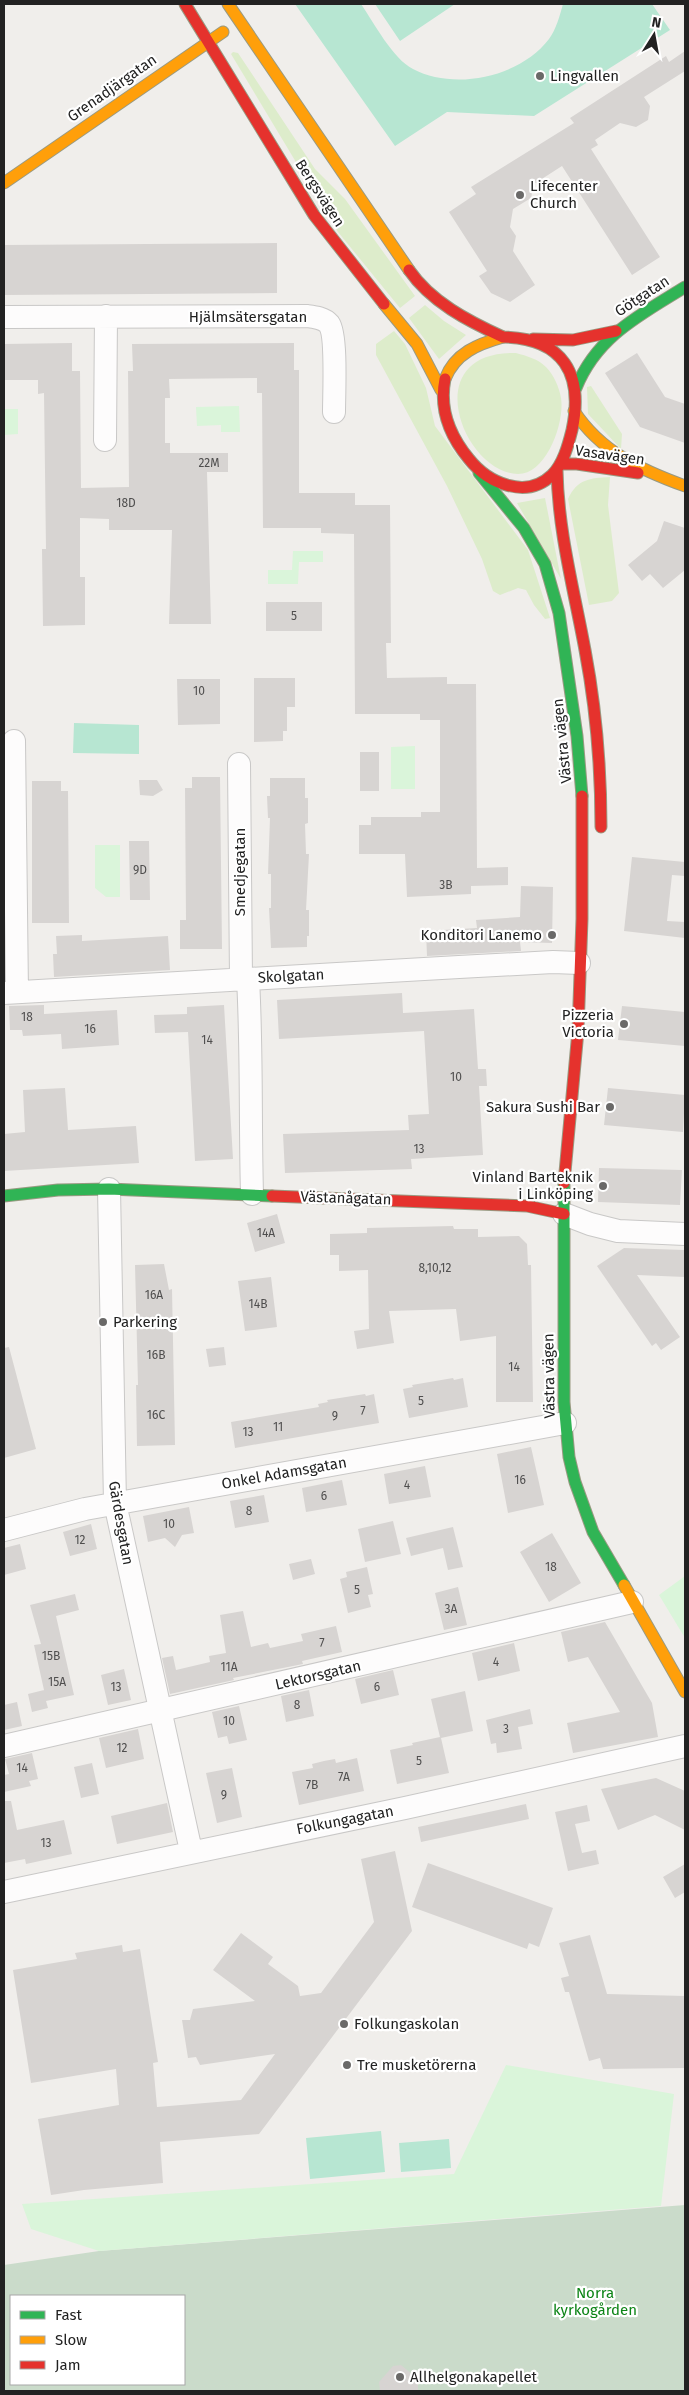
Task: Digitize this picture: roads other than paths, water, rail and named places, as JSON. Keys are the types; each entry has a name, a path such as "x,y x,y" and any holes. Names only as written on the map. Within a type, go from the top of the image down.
{"main road":[{"name":"Bergsvägen","path":"185,4 314,215 342,253 417,344 441,390"},
{"name":"Bergsvägen","path":"228,4 414,277 441,304 455,314 503,337"},
{"name":"Grenadjärgatan","path":"4,183 208,41 240,21"},
{"name":"Götgatan","path":"576,388 586,362 616,331 685,287"},
{"name":"Götgatan","path":"524,338 563,340 616,331"},
{"path":"558,467 542,482 521,487 492,481 479,472 448,425 442,408 441,390 451,367 470,349 481,342 503,337 524,338 542,343 558,354 570,369 576,388 569,440 558,467 559,518 586,651 595,714 601,794 601,837"},
{"name":"Vasavägen","path":"574,411 587,433 600,444 657,476 685,486"},
{"name":"Vasavägen","path":"558,467 577,464 657,476"},
{"name":"Västra vägen","path":"479,472 524,528 535,544 548,572 559,613 578,736 582,795 583,865 578,1031 564,1176 565,1423 569,1457 584,1507 604,1554 685,1692"},
{"name":"Västra vägen","path":"578,1031 591,965 594,929"},
{"name":"Västanågatan","path":"4,1196 64,1190 109,1189 527,1206 564,1214"}],"street":[{"path":"105,440 106,316"},
{"name":"Hjälmsätersgatan","path":"4,317 307,316 319,318 327,322 331,328 334,341 334,412"},
{"path":"11,993 14,741"},
{"name":"Smedjegatan","path":"239,764 244,979 252,1049 250,1127 252,1194"},
{"name":"Skolgatan","path":"11,993 546,962 579,963"},
{"name":"Gärdesgatan","path":"109,1189 112,1466 115,1503 191,1851"},
{"name":"Västanågatan","path":"564,1214 590,1224 618,1231 685,1234"},
{"name":"Onkel Adamsgatan","path":"4,1530 115,1503 565,1423"},
{"name":"Lektorsgatan","path":"4,1746 161,1712 632,1602"},
{"name":"Folkungagatan","path":"4,1892 191,1851 405,1808 685,1746"}],"place":[{"name":"Lingvallen","path":"540,76"},
{"name":"Lifecenter Church","path":"520,195"},
{"name":"Konditori Lanemo","path":"552,935"},
{"name":"Pizzeria Victoria","path":"624,1024"},
{"name":"Sakura Sushi Bar","path":"610,1107"},
{"name":"Vinland Barteknik i Linköping","path":"603,1186"},
{"name":"Parkering","path":"103,1322"},
{"name":"Folkungaskolan","path":"344,2024"},
{"name":"Tre musketörerna","path":"347,2065"},
{"name":"Allhelgonakapellet","path":"400,2377"}],"park label":[{"name":"Norra kyrkogården","path":"595,2302"}]}
